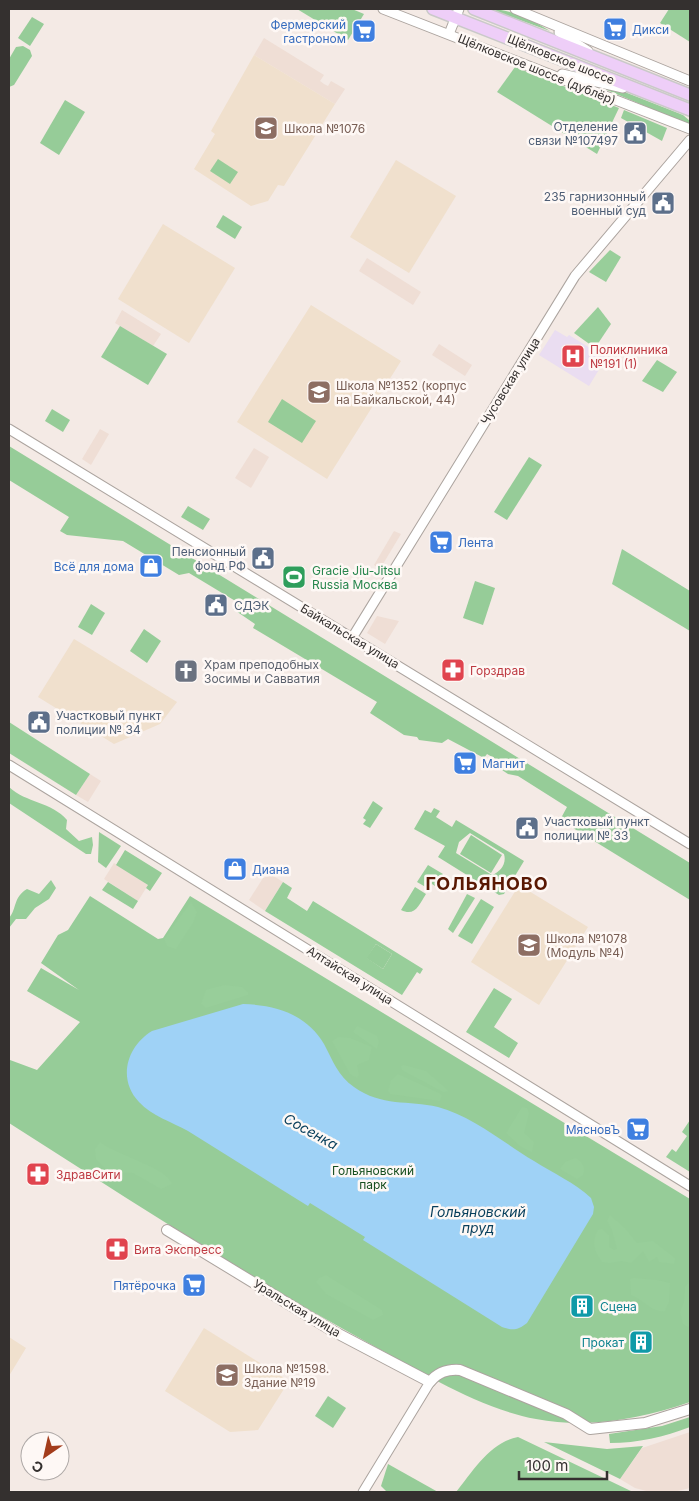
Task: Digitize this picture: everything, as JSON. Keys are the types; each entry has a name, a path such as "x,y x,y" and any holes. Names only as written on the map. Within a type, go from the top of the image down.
{"main road":[{"name":"Щёлковское шоссе","path":"433,9 457,13 690,110"},
{"name":"Щёлковское шоссе","path":"474,9 690,95"},
{"name":"Уральская улица","path":"167,1230 334,1331 430,1382"},
{"path":"430,1382 436,1374 450,1369 460,1370 566,1414 590,1429 645,1422 690,1409"}],"street":[{"name":"Щёлковское шоссе (дублёр)","path":"383,9 690,129"},
{"path":"515,9 690,81"},
{"path":"449,34 457,13"},
{"path":"542,20 603,60"},
{"path":"530,66 643,92"},
{"name":"Чусовская улица","path":"352,638 576,276 690,140"},
{"name":"Байкальская улица","path":"9,429 690,844"},
{"name":"Алтайская улица","path":"9,765 690,1186"},
{"path":"363,1492 430,1382"}],"shaded area":[{"path":"264,38 324,75 320,81 324,84 328,86 331,81 345,89 335,104 254,55"},
{"name":"Школа №1076","path":"254,55 335,104 284,186 278,185 268,201 251,206 194,169 215,134 211,131"},
{"path":"396,160 456,196 409,273 350,237"},
{"path":"163,224 235,268 189,343 118,299"},
{"path":"367,258 421,292 413,305 359,271"},
{"name":"Школа №1352 (корпус на Байкальской, 44)","path":"311,305 401,361 327,479 237,422"},
{"path":"122,310 161,334 153,346 115,323"},
{"name":"Поликлиника №191 (1)","path":"555,330 567,337 569,335 606,358 589,386 539,355"},
{"path":"439,344 472,365 465,376 432,355"},
{"path":"100,429 109,434 91,465 82,459"},
{"path":"254,448 269,457 251,488 235,478"},
{"path":"394,531 401,534 380,569 374,565"},
{"path":"377,616 399,621 385,644 367,633"},
{"path":"74,639 177,702 160,724 114,744 38,697"},
{"path":"90,774 101,781 88,802 76,795"},
{"path":"114,863 148,885 138,901 104,879"},
{"path":"272,875 283,882 265,911 249,900 263,878"},
{"name":"Школа №1078 (Модуль №4)","path":"519,885 588,927 539,1005 471,962"},
{"name":"Школа №1598. Здание №19","path":"204,1328 289,1381 258,1430 230,1432 165,1391"},
{"path":"9,1337 26,1348 9,1376"},
{"path":"690,1432 690,1488 674,1492 650,1492 635,1488 620,1479 642,1448"}],"green space":[{"path":"297,9 352,9 364,14 348,40"},
{"path":"489,9 521,15 550,31"},
{"path":"669,9 690,9 690,42 660,23"},
{"path":"32,17 44,24 30,46 18,38"},
{"path":"23,46 30,50 32,56 14,85 9,87 9,59 16,47"},
{"path":"515,67 619,108 597,154 497,92"},
{"path":"595,85 617,89 683,115 690,121 690,125"},
{"path":"65,100 85,112 59,155 40,143"},
{"path":"624,110 667,128 662,141 621,118"},
{"path":"218,159 238,172 230,184 210,171"},
{"path":"223,215 242,227 235,239 216,227"},
{"path":"610,250 621,257 606,282 589,272"},
{"path":"598,307 611,324 595,348 574,333"},
{"path":"120,326 167,354 148,385 101,357"},
{"path":"657,360 677,372 663,392 642,381"},
{"path":"282,399 316,421 302,443 268,422"},
{"path":"52,409 70,420 63,432 45,421"},
{"path":"9,446 690,863 690,900 560,820 567,807 518,776 508,774 496,766 499,761 487,754 484,758 448,739 442,743 419,740 417,737 404,735 370,713 377,702 253,628 255,624 233,609 237,602 189,573 179,575 123,541 67,535 60,531 69,517 9,480"},
{"path":"529,457 542,465 507,520 494,512"},
{"path":"188,506 210,519 203,530 181,517"},
{"path":"622,549 690,591 690,631 612,584"},
{"path":"475,581 495,588 483,625 463,618"},
{"path":"91,604 105,613 92,635 78,627"},
{"path":"144,629 161,641 147,663 130,651"},
{"path":"9,722 90,774 76,795 9,753"},
{"path":"9,787 23,796 61,814 67,820 66,829 79,841 92,837 91,854 86,854 9,803"},
{"path":"373,801 383,808 370,828 363,824 366,820 363,818"},
{"path":"434,808 440,811 436,817 452,827 456,820 524,861 504,894 499,895 438,857 445,846 414,829 425,810 431,813","holes":["470,833 504,854 505,861 502,867 492,875 456,853 459,842"]},
{"path":"99,832 121,846 106,868 98,862"},
{"path":"471,835 502,855 491,873 460,854"},
{"path":"125,850 162,873 150,891 146,888 148,885 116,865"},
{"path":"428,865 443,874 435,886 432,884 429,889 417,882"},
{"path":"51,880 56,888 49,899 35,908 26,919 16,919 9,928 9,918 19,896 27,889 39,894"},
{"path":"108,882 138,901 133,909 102,890"},
{"path":"283,882 292,888 287,898 307,911 313,901 423,969 420,974 417,972 402,995 265,911","holes":["376,944 392,954 383,969 367,958"]},
{"path":"415,887 426,894 413,911 406,912 401,910"},
{"path":"467,894 475,898 453,933 448,929"},
{"name":"Гольяновcкий парк","path":"90,896 158,939 163,938 190,896 690,1199 690,1402 653,1413 614,1421 575,1423 536,1419 493,1407 411,1367 326,1319 189,1237 9,1123 10,1060 37,1070 80,1022 27,991 41,968 79,990 41,963 58,935 68,930"},
{"path":"481,899 494,907 472,944 458,936"},
{"path":"191,902 197,912 193,923 176,949 167,946 164,939"},
{"path":"376,944 392,954 383,969 366,958"},
{"path":"224,985 242,987 248,992 248,995 206,1008 201,1004 206,990"},
{"path":"494,988 512,999 494,1027 518,1043 509,1058 466,1032"},
{"path":"357,1026 377,1036 379,1042 377,1049 353,1032"},
{"path":"338,1037 350,1038 372,1047 369,1060 357,1065 359,1075 357,1078 350,1074 332,1041"},
{"path":"404,1065 426,1071 449,1091 443,1092 402,1070 401,1066"},
{"path":"398,1074 439,1093 442,1095 440,1101 390,1094 388,1091 391,1080"},
{"path":"522,1107 527,1108 529,1113 524,1133 534,1142 532,1152 520,1146 506,1133"},
{"path":"690,1120 690,1172 666,1157 672,1149 676,1152 687,1136 682,1132"},
{"path":"100,1142 152,1167 168,1178 172,1184 161,1189 133,1173 109,1172 96,1159 95,1149"},
{"path":"575,1158 584,1167 583,1175 577,1179 560,1169 565,1162"},
{"path":"610,1215 625,1228 637,1243 653,1241 675,1258 674,1264 659,1262 657,1257 649,1262 643,1251 631,1263 621,1261 602,1262 594,1246 598,1230 602,1229 609,1235 609,1247 614,1250 617,1249 612,1230 607,1221"},
{"path":"326,1275 382,1310 383,1315 373,1320 326,1294 316,1282 319,1278"},
{"path":"630,1279 670,1283 669,1302 665,1311 652,1308 631,1295"},
{"path":"690,1281 690,1328 683,1324 680,1312 684,1302 685,1287"},
{"path":"328,1396 346,1408 333,1428 315,1416"},
{"path":"690,1417 690,1427 680,1431 641,1441 610,1443 609,1434 662,1426"},
{"path":"518,1437 633,1492 456,1492 483,1458 499,1445"},
{"path":"544,1442 607,1449 643,1446 620,1479"},
{"path":"388,1464 438,1492 387,1492 381,1486"}],"water":[{"name":"Гольяновский пруд","path":"243,1004 267,1006 299,1018 317,1034 336,1068 348,1083 364,1093 375,1098 427,1105 451,1111 488,1131 571,1183 591,1198 594,1207 593,1214 527,1323 515,1329 502,1327 363,1240 365,1237 310,1203 308,1206 188,1131 156,1115 139,1102 132,1093 127,1073 131,1054 143,1037 152,1031"}],"place":[{"name":"Дикси","path":"615,29"},
{"name":"Фермерский гастроном","path":"364,31"},
{"name":"Школа №1076","path":"266,128"},
{"name":"Отделение связи №107497","path":"635,133"},
{"name":"235 гарнизонный военный суд","path":"663,203"},
{"name":"Поликлиника №191 (1)","path":"573,356"},
{"name":"Школа №1352 (корпус на Байкальской, 44)","path":"319,392"},
{"name":"Лента","path":"441,542"},
{"name":"Пенсионный фонд РФ","path":"263,558"},
{"name":"Всё для дома","path":"151,566"},
{"name":"Gracie Jiu-Jitsu Russia Москва","path":"294,577"},
{"name":"СДЭК","path":"216,605"},
{"name":"Горздрав","path":"453,670"},
{"name":"Храм преподобных Зосимы и Савватия","path":"186,671"},
{"name":"Участковый пункт полиции № 34","path":"39,722"},
{"name":"Магнит","path":"465,763"},
{"name":"Участковый пункт полиции № 33","path":"527,828"},
{"name":"Диана","path":"235,869"},
{"name":"Школа №1078 (Модуль №4)","path":"529,945"},
{"name":"МясновЪ","path":"638,1129"},
{"name":"ЗдравСити","path":"38,1174"},
{"name":"Вита Экспресс","path":"117,1249"},
{"name":"Пятёрочка","path":"194,1285"},
{"name":"Сцена","path":"582,1306"},
{"name":"Прокат","path":"641,1342"},
{"name":"Школа №1598. Здание №19","path":"227,1375"}],"district":[{"name":"ГОЛЬЯНОВО","path":"487,883"}],"water label":[{"name":"Сосенка","path":"311,1131"}]}
